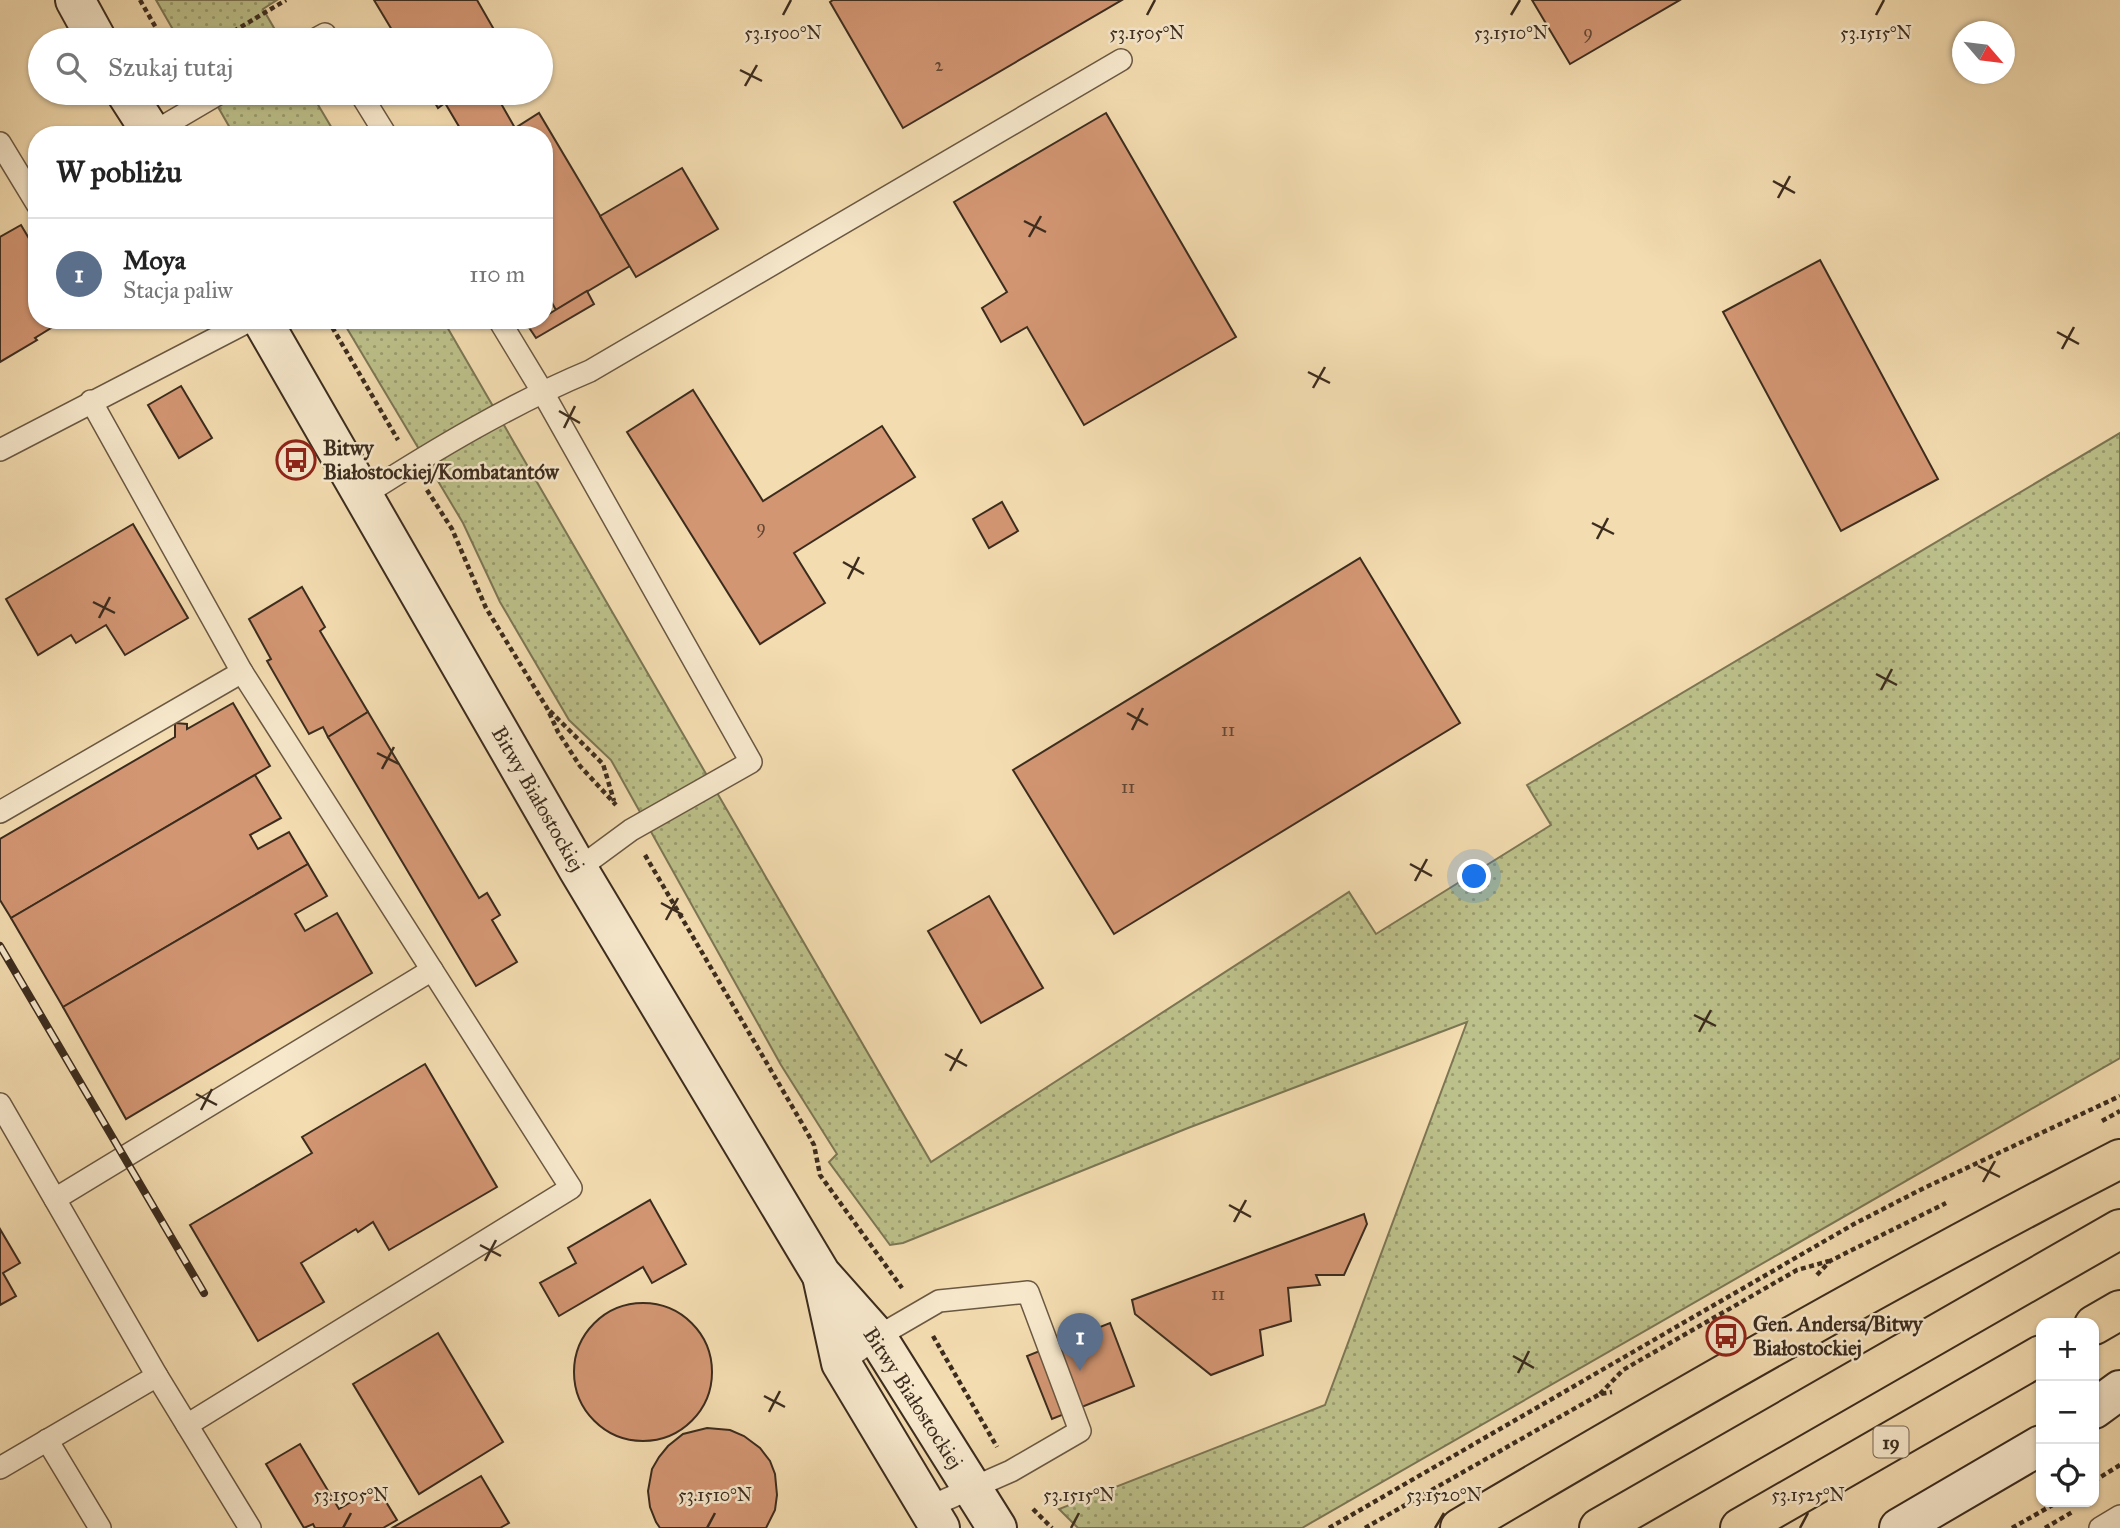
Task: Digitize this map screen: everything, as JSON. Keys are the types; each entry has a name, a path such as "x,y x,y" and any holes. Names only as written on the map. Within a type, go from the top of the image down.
{"highway":[{"path":"1460,1528 1655,1413 1887,1282 2120,1158"},
{"path":"1608,1523 2120,1228"},
{"path":"2099,1322 2120,1310"},
{"name":"19","path":"1740,1528 2036,1358"}],"street":[{"path":"75,0 90,28"},
{"path":"134,105 148,126"},
{"name":"Bitwy Białostockiej","path":"267,329 578,869 821,1274 877,1337 997,1528"},
{"name":"Bitwy Białostockiej","path":"821,1274 841,1363 934,1518"},
{"path":"2099,1405 2120,1390"},
{"path":"1899,1528 2036,1448"}],"lane":[{"path":"364,495 542,391 590,371 1121,60"},
{"path":"166,126 200,105"},
{"path":"367,105 380,126"},
{"path":"0,143 28,189"},
{"path":"0,450 233,329"},
{"path":"504,329 751,762 631,830 578,869"},
{"path":"92,401 242,672 571,1188 187,1425"},
{"path":"0,811 242,672"},
{"path":"55,1199 432,970"},
{"path":"0,1104 157,1376 250,1528"},
{"path":"841,1363 877,1337 939,1301 1028,1292 1080,1431 972,1490 934,1518"},
{"path":"0,1468 157,1376"},
{"path":"47,1440 100,1528"},
{"path":"2100,1528 2120,1516"}],"path":[{"path":"140,0 156,28"},
{"path":"239,28 286,0"},
{"path":"333,329 452,529 486,608 547,708 558,732 580,766 615,805 631,830 803,1125 814,1145 820,1175 919,1312 1033,1508 1052,1528"},
{"path":"547,708 603,764 615,805"},
{"path":"1329,1528 1854,1224 2120,1096"},
{"path":"1365,1528 1600,1394 1623,1370 1797,1270 1830,1261"},
{"path":"1600,1394 1621,1390"},
{"path":"2099,1478 2120,1465"},
{"path":"2012,1528 2049,1507"},
{"path":"2045,1528 2079,1508"}],"green space":[{"path":"156,0 277,0 263,9 274,28 172,28"},
{"path":"217,105 318,105 331,126 229,126"},
{"path":"347,329 448,329 931,1162 1349,892 1376,934 1551,825 1527,785 2120,433 2120,1058 1302,1528 1078,1528 1059,1509 1325,1405 1467,1022 1188,1128 903,1243 890,1245 829,1162 837,1154 781,1065 611,760 569,720 500,602 463,523"}],"building":[{"path":"374,0 477,0 493,28 391,28"},
{"path":"1122,0 903,128 830,2"},
{"path":"1532,0 1680,0 1570,64"},
{"path":"446,105 502,105 514,126 459,126"},
{"path":"539,113 547,126 518,126"},
{"path":"1106,113 1236,337 1084,425 1027,327 1001,342 982,308 1007,292 954,202"},
{"path":"553,137 630,266 556,310 553,305"},
{"path":"682,168 718,229 636,277 600,216"},
{"path":"21,225 28,237 28,329 50,329 35,338 37,340 0,362 0,237"},
{"path":"1820,260 1938,479 1841,531 1723,312"},
{"path":"587,291 594,304 553,328 553,312"},
{"path":"530,329 551,329 536,338"},
{"path":"181,386 212,438 179,458 148,405"},
{"path":"693,390 763,501 882,426 915,477 794,553 825,603 760,644 627,432"},
{"path":"1002,502 1018,531 989,548 973,519"},
{"path":"133,524 188,618 125,655 106,625 76,643 71,635 38,655 6,599"},
{"path":"1360,558 1460,723 1114,934 1013,770"},
{"path":"302,587 325,627 320,631 368,712 328,737 323,727 309,734 267,661 271,659 249,619"},
{"path":"233,703 270,766 11,918 0,900 0,839 175,737 175,723 187,724 187,729"},
{"path":"368,712 479,898 487,893 500,915 492,920 517,962 476,986 328,737"},
{"path":"255,775 281,818 250,835 258,849 289,832 308,864 63,1007 11,918"},
{"path":"308,864 327,896 295,914 305,931 337,913 372,973 126,1119 63,1007"},
{"path":"989,896 1043,988 981,1023 928,931"},
{"path":"425,1064 497,1187 389,1250 373,1222 358,1232 356,1229 301,1263 324,1302 258,1341 190,1225 312,1153 302,1137"},
{"path":"650,1200 686,1264 652,1283 643,1267 559,1316 540,1283 576,1263 568,1248"},
{"path":"1364,1214 1367,1224 1344,1275 1316,1275 1320,1285 1288,1288 1291,1321 1260,1330 1263,1355 1211,1375 1135,1314 1132,1300"},
{"path":"0,1229 20,1263 3,1273 16,1296 0,1305"},
{"path":"643,1303 669,1309 692,1323 706,1346 712,1372 706,1398 692,1421 669,1435 643,1441 617,1435 594,1421 580,1398 574,1372 580,1346 594,1323 617,1309"},
{"path":"1110,1323 1134,1386 1052,1419 1027,1356"},
{"path":"438,1333 503,1442 419,1494 353,1384"},
{"path":"707,1428 730,1430 744,1436 760,1448 770,1461 775,1474 777,1495 775,1510 766,1528 660,1528 656,1522 648,1491 652,1469 668,1446 683,1434"},
{"path":"300,1444 339,1509 377,1487 397,1520 383,1528 315,1528 313,1524 304,1528 266,1464"},
{"path":"481,1476 509,1523 500,1528 392,1528"}],"railway":[{"path":"0,946 204,1293"}],"place":[{"name":"Bitwy Białostockiej/Kombatantów","path":"296,460"},
{"name":"Gen. Andersa/Bitwy Białostockiej","path":"1726,1336"},
{"name":"Moya","path":"1080,1371"}]}
